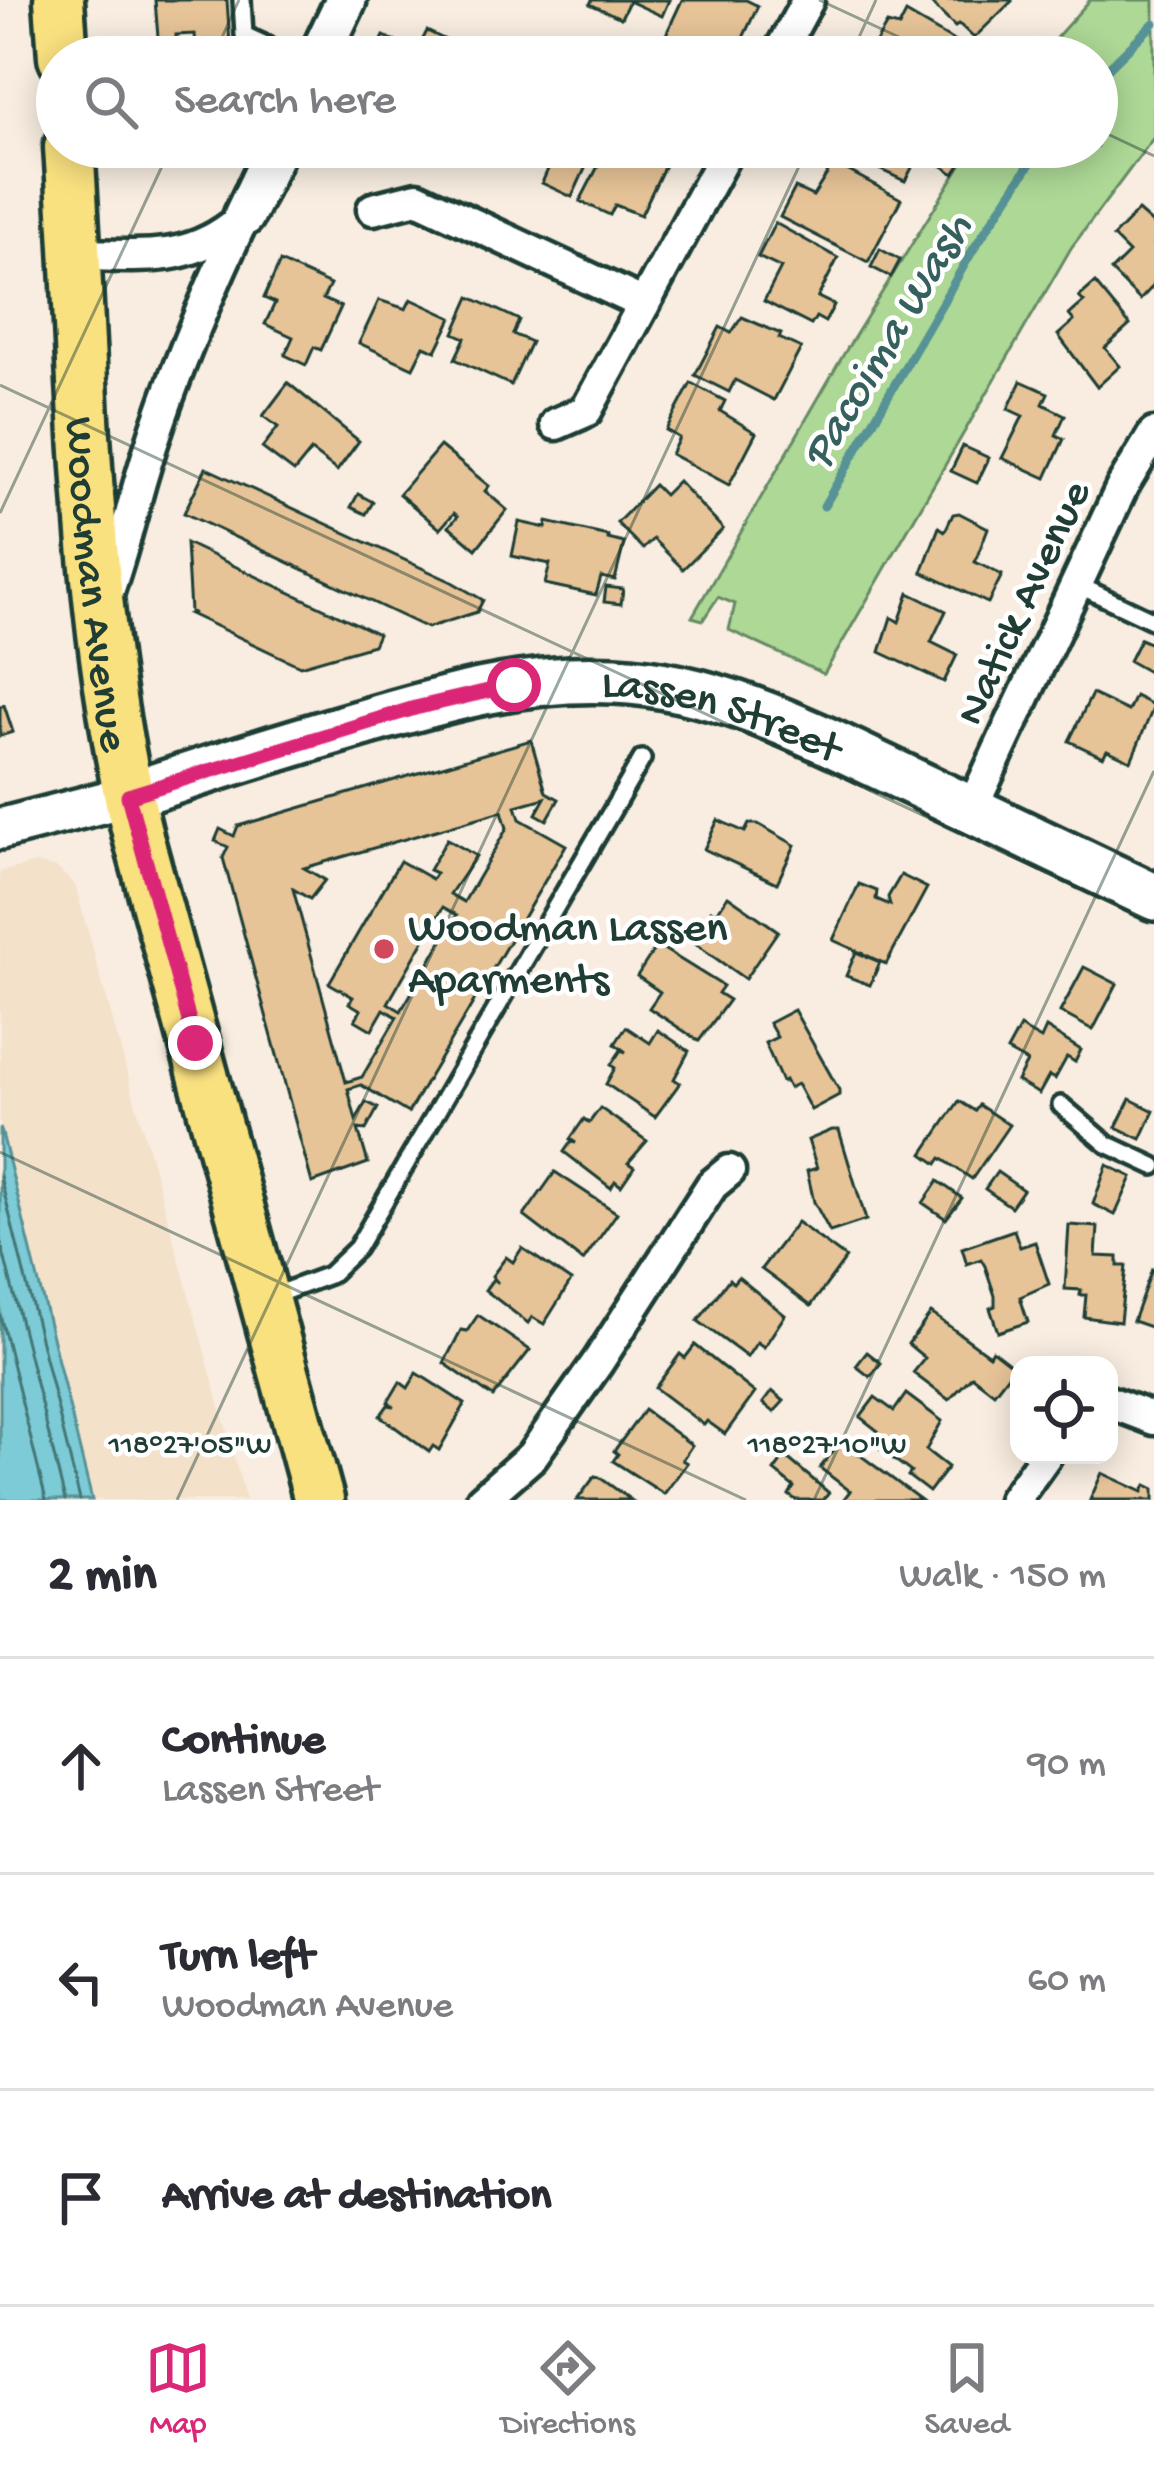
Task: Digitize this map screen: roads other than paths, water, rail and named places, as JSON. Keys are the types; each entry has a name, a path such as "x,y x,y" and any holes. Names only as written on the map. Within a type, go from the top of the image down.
{"main road":[{"path":"59,0 62,36"},
{"name":"Woodman Avenue","path":"70,168 101,608 115,739 319,1500"},
{"name":"Lassen Street","path":"128,796 480,691 610,680 667,686 734,703 828,742 1154,897"}],"street":[{"path":"329,36 346,0"},
{"path":"788,36 808,0"},
{"path":"101,608 193,333 267,168"},
{"path":"556,424 586,411 718,168"},
{"path":"373,209 417,199 644,304"},
{"path":"76,255 170,256 202,247 244,216"},
{"name":"Natick Avenue","path":"971,809 1122,487 1154,434"},
{"path":"0,829 128,796"},
{"path":"482,1500 532,1456 712,1185 729,1171"},
{"path":"1118,1405 1154,1419"},
{"path":"1014,1500 1040,1464"}],"lane":[{"path":"242,0 246,36"},
{"path":"1076,584 1154,621"},
{"path":"264,1299 328,1275 357,1248 642,759"},
{"path":"1060,1105 1107,1144 1154,1166"}],"water":[{"path":"0,1128 2,1133 92,1500 0,1500"}],"waterway":[{"name":"Pacoima Wash","path":"1118,58 1154,23"},
{"name":"Pacoima Wash","path":"824,506 973,250 1027,168"}],"place":[{"name":"Woodman Lassen Aparments","path":"384,949"}]}
